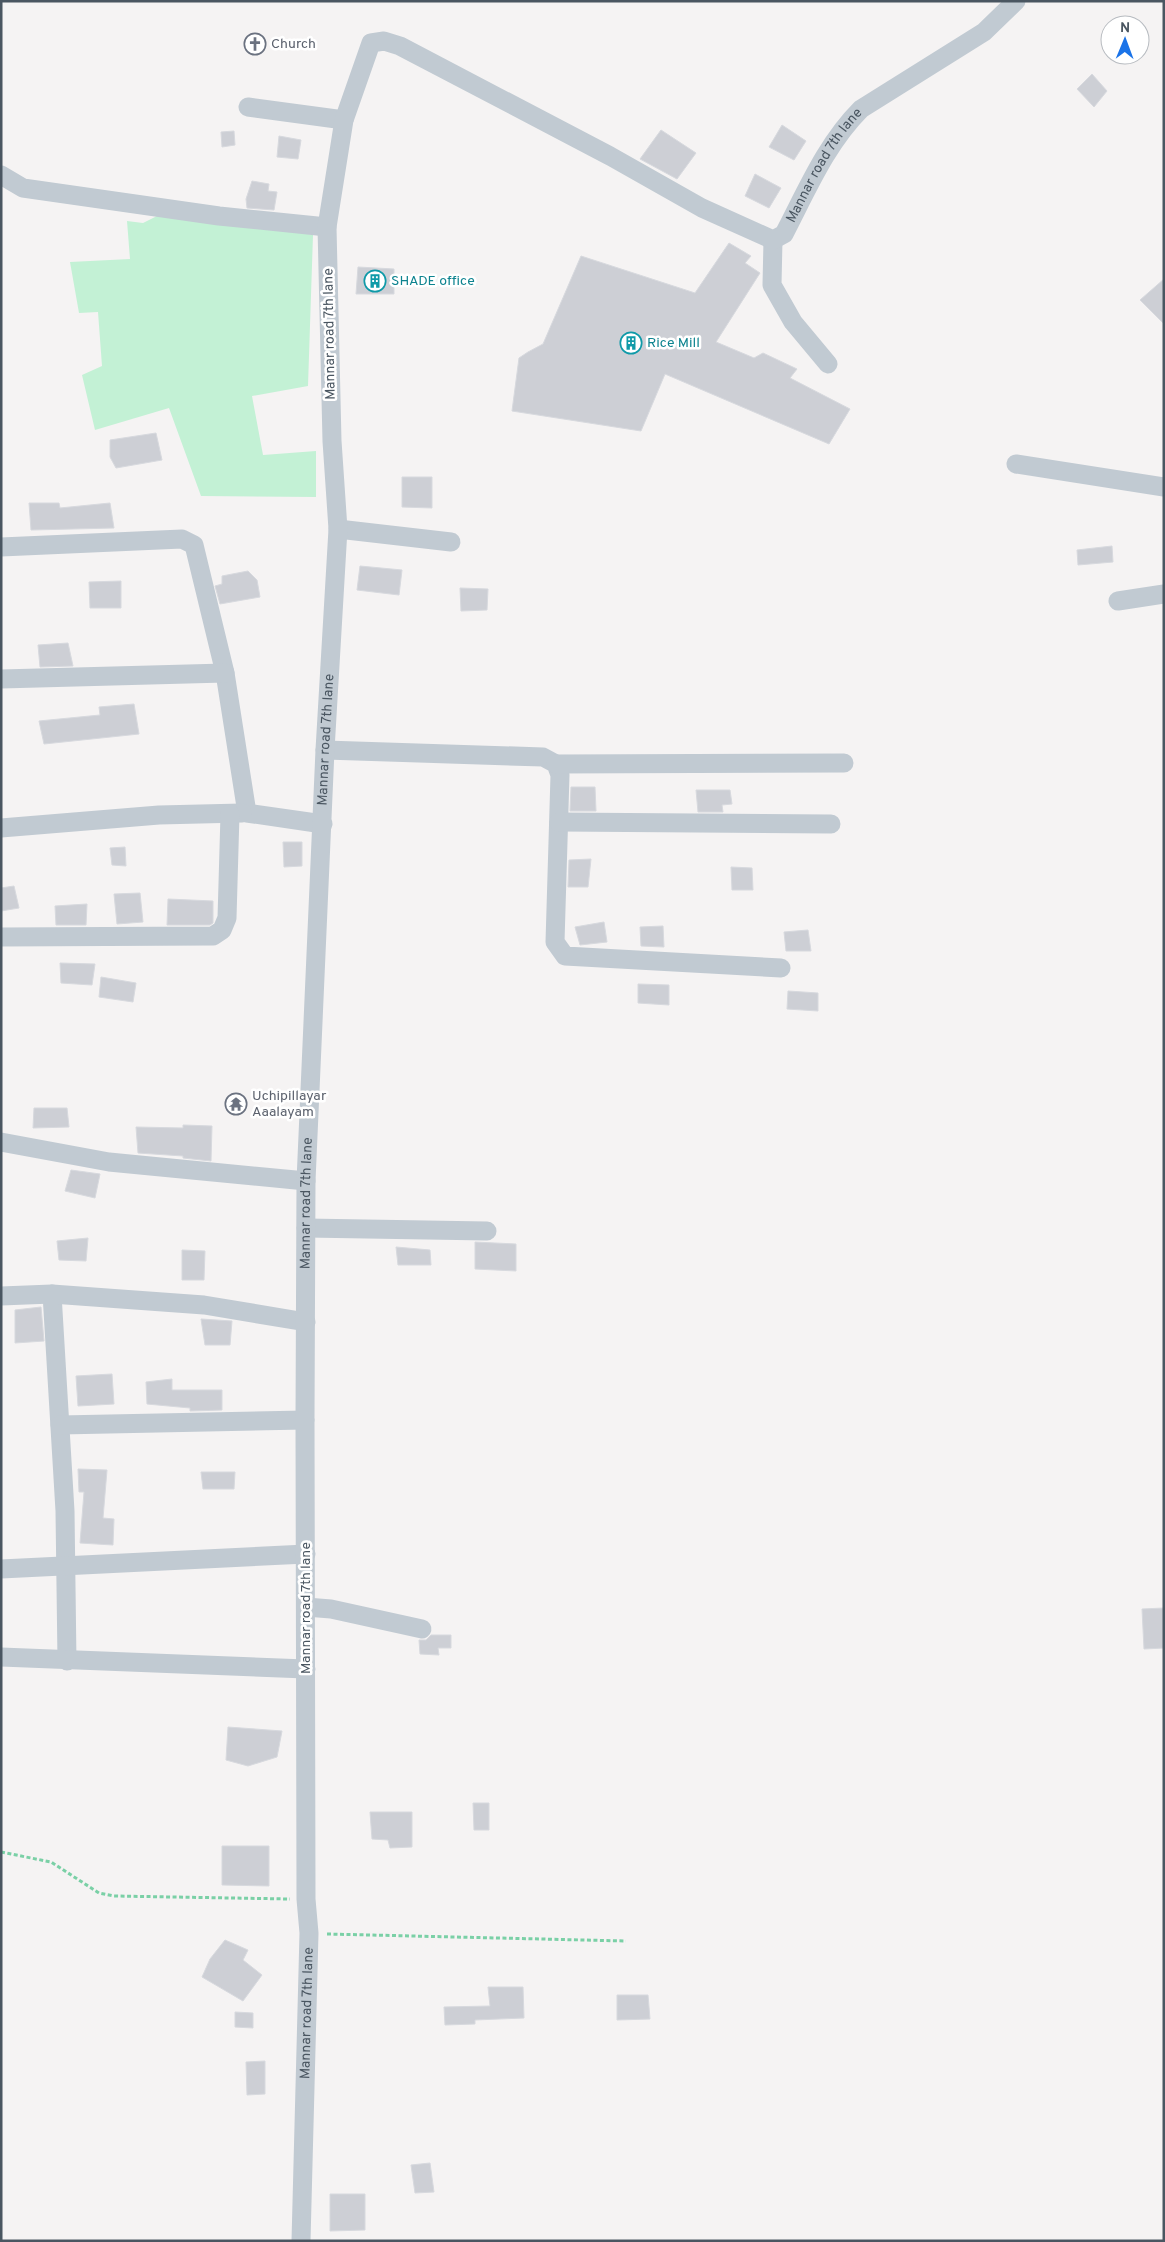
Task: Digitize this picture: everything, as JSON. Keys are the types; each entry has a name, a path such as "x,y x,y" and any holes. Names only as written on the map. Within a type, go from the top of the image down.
{"street":[{"name":"Mannar road 7th lane","path":"301,2241 309,1934 306,1900 306,1181 325,750 338,529 332,441 327,227 344,120 372,43 384,41 400,46 610,156 702,208 773,240 784,234 831,144 844,126 861,109 984,32 1016,1"},
{"path":"248,107 344,120"},
{"path":"1,175 22,188 219,216 327,227"},
{"path":"773,240 772,285 793,322 828,364"},
{"path":"1016,464 1164,487"},
{"path":"338,529 451,542"},
{"path":"1,547 182,539 194,545 225,673 239,813 227,918 222,930 213,936 1,937"},
{"path":"1118,602 1164,594"},
{"path":"1,679 225,673"},
{"path":"325,750 543,757 556,764 844,763"},
{"path":"556,764 560,775 555,942 566,956 781,968"},
{"path":"1,828 159,816 239,813 323,824"},
{"path":"559,822 831,824"},
{"path":"1,1142 109,1162 306,1181"},
{"path":"306,1228 488,1231"},
{"path":"52,1294 67,1566 67,1661"},
{"path":"1,1296 52,1294 204,1305 306,1322"},
{"path":"60,1425 305,1420"},
{"path":"1,1569 306,1554"},
{"path":"306,1607 331,1609 422,1629"},
{"path":"1,1657 306,1669"}],"path":[{"path":"1,1852 52,1862 99,1893 114,1896 306,1900"},
{"path":"309,1934 626,1941"}],"green space":[{"path":"157,216 264,224 313,235 308,386 252,396 263,455 316,451 316,497 201,496 169,408 95,430 82,375 102,366 98,312 79,313 70,262 130,259 127,221 143,223"}],"building":[{"path":"1092,74 1107,91 1094,107 1077,89"},
{"path":"782,125 806,141 794,160 769,147"},
{"path":"661,130 696,153 677,179 640,159"},
{"path":"234,131 235,145 222,147 221,132"},
{"path":"279,136 301,140 298,159 277,157"},
{"path":"755,174 781,188 769,208 745,196"},
{"path":"252,181 269,184 268,191 277,192 274,210 247,208 246,199"},
{"name":"Rice Mill","path":"729,243 751,256 745,263 760,273 716,342 754,358 763,353 797,369 790,378 850,409 829,444 665,374 641,431 512,411 519,358 543,344 581,256 695,293"},
{"name":"SHADE office","path":"358,267 394,269 394,294 356,294"},
{"path":"1164,279 1164,324 1140,300"},
{"path":"156,433 162,460 116,468 110,457 110,440"},
{"path":"402,477 432,477 432,508 402,507"},
{"path":"29,503 59,503 60,508 110,503 114,528 31,530"},
{"path":"1112,546 1113,562 1078,565 1077,550"},
{"path":"360,566 402,570 399,595 357,590"},
{"path":"248,571 257,580 260,597 220,604 215,586 222,584 222,576"},
{"path":"121,581 121,608 90,608 89,582"},
{"path":"460,588 488,589 487,610 461,611"},
{"path":"68,643 73,666 40,667 38,645"},
{"path":"134,704 139,734 44,744 39,721 100,715 99,707"},
{"path":"571,787 595,787 596,811 570,811"},
{"path":"696,790 730,790 732,804 722,805 723,812 698,812"},
{"path":"283,842 302,842 302,866 284,867"},
{"path":"125,847 126,866 112,865 110,848"},
{"path":"591,859 588,887 568,887 569,860"},
{"path":"731,867 752,868 753,890 732,890"},
{"path":"14,886 19,908 1,911 1,888"},
{"path":"140,893 143,922 117,924 114,894"},
{"path":"168,899 213,901 213,923 210,925 167,925"},
{"path":"87,904 86,925 56,925 55,906"},
{"path":"604,922 607,942 580,945 575,927"},
{"path":"663,926 664,947 641,946 640,927"},
{"path":"808,930 811,951 786,951 784,932"},
{"path":"60,963 95,964 92,985 61,983"},
{"path":"101,977 136,983 133,1002 99,997"},
{"path":"638,984 669,985 669,1005 638,1003"},
{"path":"788,991 818,993 818,1011 787,1009"},
{"path":"34,1108 67,1108 69,1127 33,1128"},
{"path":"183,1125 212,1126 211,1161 183,1158 183,1156 138,1153 136,1127 183,1128"},
{"path":"71,1170 100,1174 95,1198 65,1191"},
{"path":"88,1238 86,1261 59,1260 57,1241"},
{"path":"475,1242 516,1244 516,1271 475,1269"},
{"path":"396,1247 430,1250 431,1265 398,1265"},
{"path":"182,1250 205,1251 204,1280 182,1280"},
{"path":"41,1307 44,1341 15,1343 15,1310"},
{"path":"201,1319 232,1321 230,1345 205,1345"},
{"path":"112,1374 114,1404 78,1406 76,1376"},
{"path":"172,1379 172,1390 222,1390 222,1410 190,1411 190,1408 147,1404 146,1382"},
{"path":"78,1469 107,1470 103,1518 114,1519 113,1545 80,1543 84,1492 79,1492"},
{"path":"201,1472 235,1472 234,1489 203,1489"},
{"path":"1164,1608 1164,1648 1144,1649 1142,1609"},
{"path":"431,1635 451,1635 451,1648 438,1648 439,1655 420,1654 419,1640 426,1640"},
{"path":"228,1727 282,1731 277,1757 248,1766 226,1760"},
{"path":"473,1803 489,1803 489,1830 474,1830"},
{"path":"370,1812 412,1812 412,1847 390,1848 388,1840 372,1839"},
{"path":"222,1846 269,1846 269,1886 222,1885"},
{"path":"225,1940 248,1950 243,1960 262,1975 243,2001 202,1977 210,1959"},
{"path":"488,1987 523,1987 524,2018 475,2020 475,2024 445,2025 444,2007 490,2006"},
{"path":"617,1995 648,1995 650,2019 617,2020"},
{"path":"235,2012 253,2013 253,2028 235,2027"},
{"path":"265,2061 265,2094 247,2095 246,2062"},
{"path":"430,2163 434,2192 415,2193 411,2165"},
{"path":"330,2194 365,2194 365,2230 330,2231"}],"place":[{"name":"Church","path":"255,44"},
{"name":"SHADE office","path":"375,281"},
{"name":"Rice Mill","path":"631,343"},
{"name":"Uchipillayar Aaalayam","path":"236,1104"}]}
